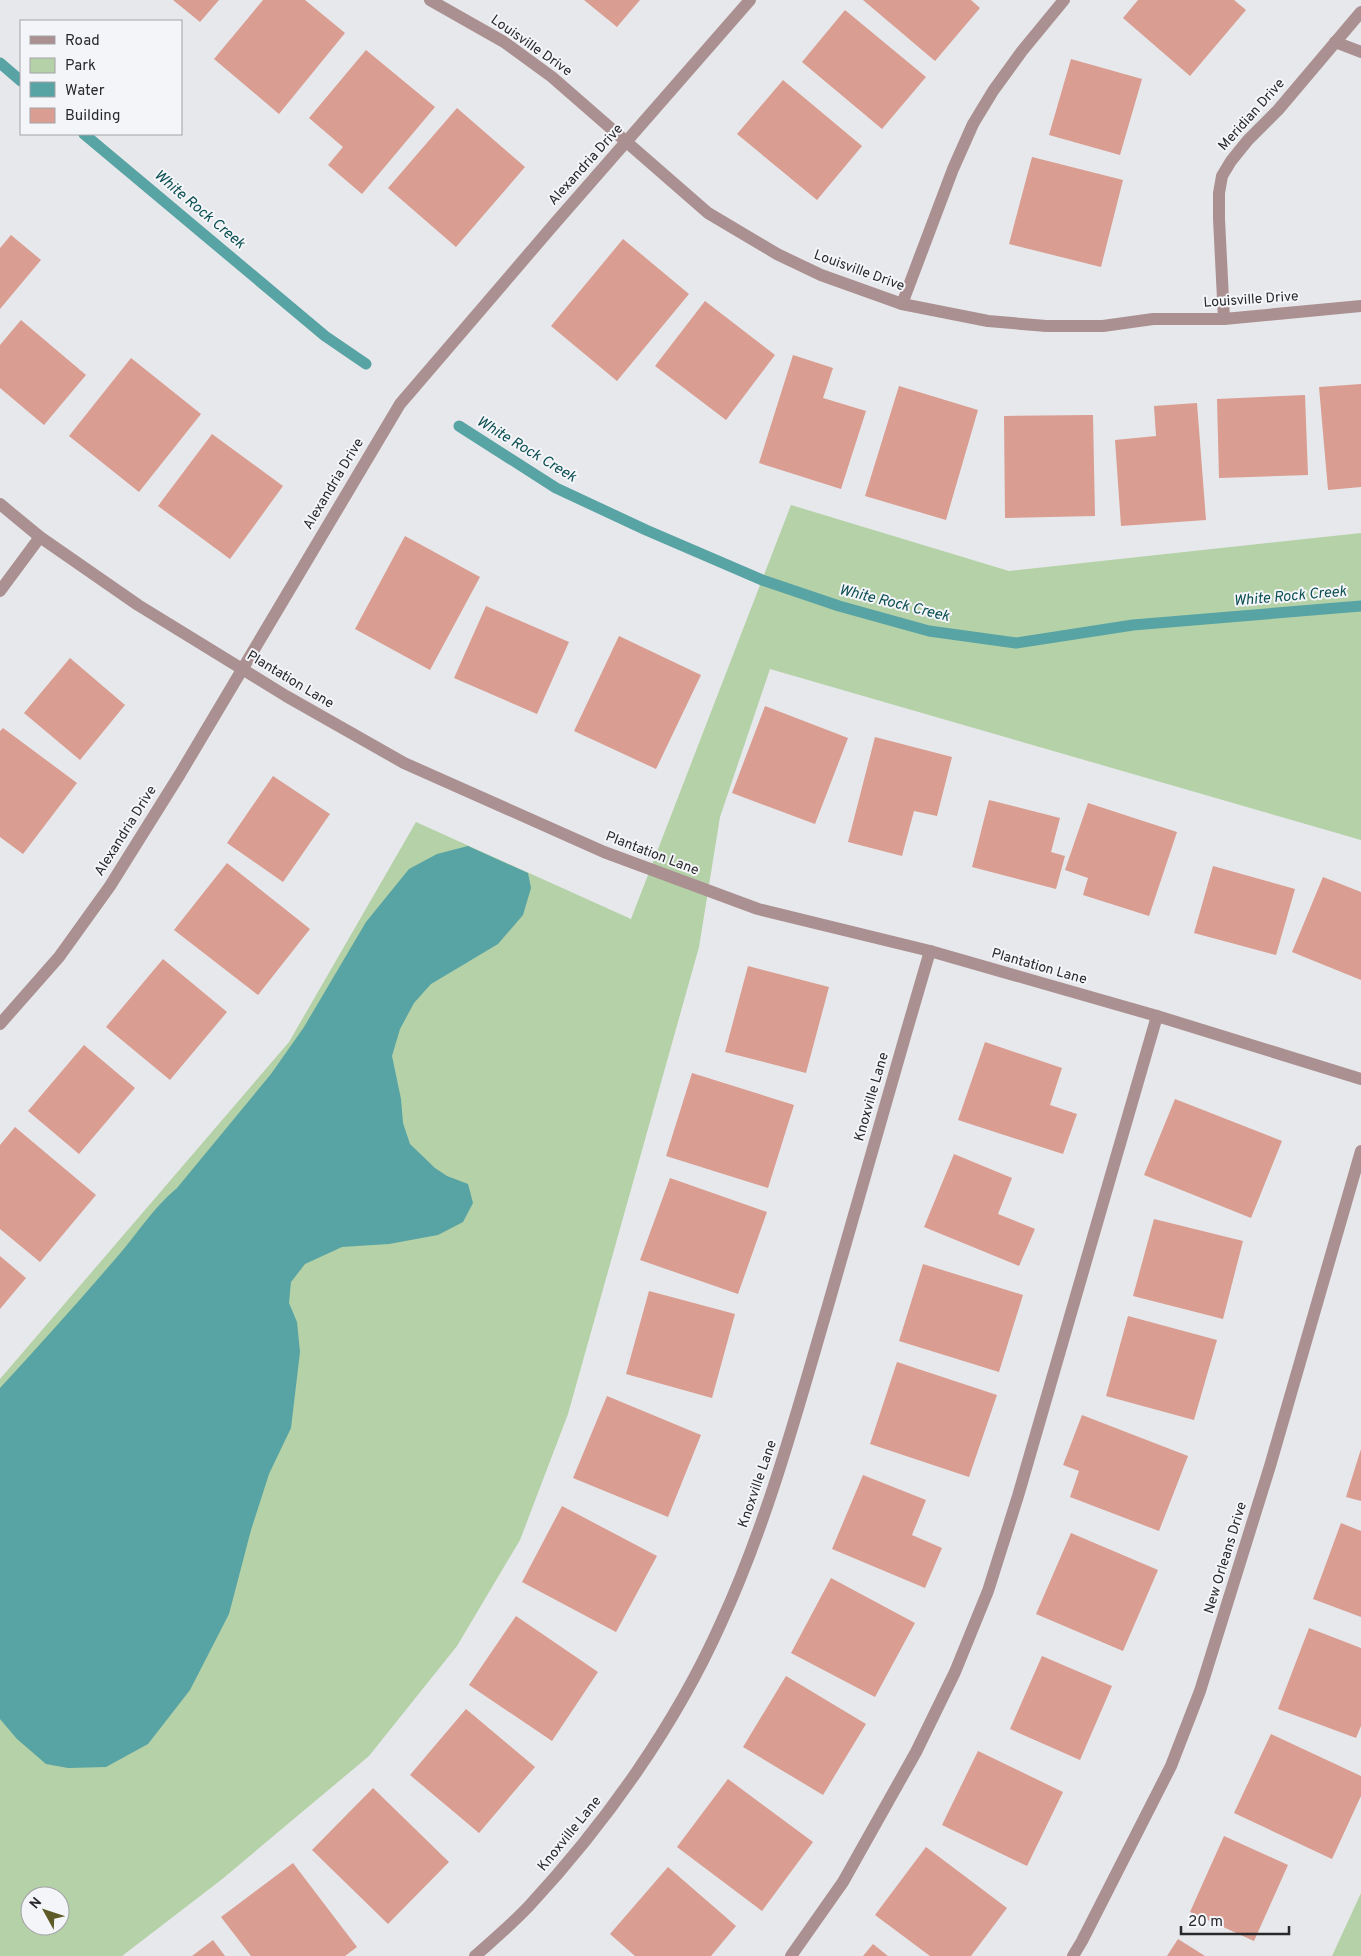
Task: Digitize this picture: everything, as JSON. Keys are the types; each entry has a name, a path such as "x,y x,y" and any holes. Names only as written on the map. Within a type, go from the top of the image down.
{"street":[{"name":"Alexandria Drive","path":"0,1024 58,957 110,886 180,774 241,668 400,404 750,0"},
{"path":"902,304 953,169 973,124 993,91 1064,0"},
{"name":"Louisville Drive","path":"436,2 504,42 552,77 708,213 777,254 821,275 902,304 988,321 1046,326 1103,326 1153,319 1224,319 1361,306"},
{"name":"Meridian Drive","path":"1224,319 1219,219 1219,193 1222,176 1242,147 1278,110 1361,12"},
{"path":"1335,42 1361,52"},
{"name":"Plantation Lane","path":"0,504 40,537 138,604 286,696 404,763 604,852 758,909 930,952 1157,1016 1361,1079"},
{"path":"0,591 40,537"},
{"name":"Knoxville Lane","path":"475,1956 527,1908 596,1828 636,1773 682,1698 721,1624 787,1449 930,952"},
{"path":"791,1956 843,1882 916,1752 955,1672 988,1591 1018,1496 1157,1016"},
{"name":"New Orleans Drive","path":"1073,1956 1171,1766 1200,1691 1270,1466 1361,1151"}],"green space":[{"path":"791,505 1009,571 1361,533 1361,840 770,669 720,817 699,947 568,1414 520,1540 457,1646 369,1756 221,1880 122,1956 0,1956 0,1379 289,1042 416,822 631,919"},
{"path":"1361,1893 1361,1956 1332,1956"}],"water":[{"path":"468,846 528,873 531,888 523,915 498,944 431,984 414,1003 400,1029 392,1056 401,1099 403,1123 410,1144 435,1168 447,1176 468,1184 473,1203 463,1222 438,1235 389,1244 342,1247 305,1264 291,1282 289,1303 297,1322 300,1352 291,1428 269,1474 251,1530 229,1614 190,1690 148,1744 106,1767 68,1768 46,1764 17,1739 0,1719 0,1388 177,1188 271,1074 304,1027 366,922 409,869 437,854"}],"building":[{"path":"173,0 219,0 200,22"},
{"path":"263,0 305,0 345,33 279,114 214,59"},
{"path":"584,0 640,0 617,27"},
{"path":"863,0 971,0 980,8 935,61"},
{"path":"1138,0 1234,0 1246,10 1190,76 1123,18"},
{"path":"845,10 926,77 882,129 802,62"},
{"path":"366,50 435,107 362,194 328,165 343,147 309,118"},
{"path":"1071,59 1142,79 1120,155 1049,135"},
{"path":"783,80 862,146 817,200 737,134"},
{"path":"457,108 525,167 456,247 388,188"},
{"path":"1032,157 1123,180 1101,267 1009,244"},
{"path":"11,235 41,260 0,309 0,248"},
{"path":"623,239 689,294 617,381 551,326"},
{"path":"705,301 775,355 726,420 655,366"},
{"path":"21,320 86,375 44,425 0,388 0,345"},
{"path":"793,355 833,368 823,398 866,411 841,489 759,463"},
{"path":"131,358 201,414 139,492 69,436"},
{"path":"1361,384 1361,487 1328,490 1319,387"},
{"path":"899,386 978,410 946,520 865,496"},
{"path":"1305,395 1308,475 1219,478 1217,399"},
{"path":"1197,403 1206,520 1121,526 1115,440 1156,436 1154,406"},
{"path":"1093,415 1095,516 1005,518 1004,416"},
{"path":"212,434 283,486 230,559 158,506"},
{"path":"405,536 480,577 430,670 355,629"},
{"path":"486,606 569,642 537,714 454,678"},
{"path":"619,636 701,675 656,769 574,731"},
{"path":"70,658 125,705 80,760 24,713"},
{"path":"765,706 848,738 815,824 732,793"},
{"path":"3,728 77,783 23,854 0,837 0,731"},
{"path":"875,737 952,757 937,816 914,811 902,856 848,842"},
{"path":"273,776 330,814 283,882 227,843"},
{"path":"989,800 1060,818 1051,852 1065,856 1056,889 972,867"},
{"path":"1088,803 1177,832 1149,916 1083,895 1088,878 1065,870"},
{"path":"227,863 310,929 258,995 174,930"},
{"path":"1213,866 1295,889 1276,955 1194,933"},
{"path":"1323,877 1361,892 1361,980 1292,952"},
{"path":"163,959 227,1012 170,1080 106,1027"},
{"path":"748,966 829,987 806,1073 725,1052"},
{"path":"985,1042 1062,1068 1050,1105 1077,1114 1063,1154 958,1120"},
{"path":"84,1045 135,1088 79,1154 28,1111"},
{"path":"692,1073 794,1105 768,1188 666,1156"},
{"path":"1175,1099 1282,1141 1251,1218 1144,1175"},
{"path":"15,1127 96,1195 40,1262 0,1229 0,1145"},
{"path":"954,1154 1012,1178 998,1214 1035,1229 1019,1266 924,1227"},
{"path":"670,1178 767,1212 738,1294 640,1260"},
{"path":"1154,1219 1243,1241 1223,1319 1133,1296"},
{"path":"0,1256 26,1278 0,1309"},
{"path":"923,1264 1023,1295 999,1372 899,1341"},
{"path":"649,1291 735,1314 712,1398 626,1374"},
{"path":"1128,1316 1217,1340 1194,1420 1106,1396"},
{"path":"897,1362 997,1395 969,1477 870,1444"},
{"path":"607,1396 701,1435 668,1517 573,1478"},
{"path":"1082,1415 1188,1456 1159,1531 1070,1497 1079,1471 1063,1465"},
{"path":"1361,1449 1361,1501 1346,1497"},
{"path":"863,1475 926,1500 912,1535 942,1548 925,1588 832,1549"},
{"path":"562,1506 657,1556 616,1632 522,1582"},
{"path":"1341,1523 1361,1531 1361,1617 1313,1599"},
{"path":"1071,1533 1158,1570 1123,1651 1036,1614"},
{"path":"831,1578 915,1623 875,1697 791,1653"},
{"path":"516,1616 598,1672 552,1741 469,1685"},
{"path":"1309,1628 1361,1648 1361,1726 1356,1738 1278,1709"},
{"path":"1042,1656 1112,1686 1080,1760 1010,1729"},
{"path":"786,1676 866,1724 823,1795 743,1747"},
{"path":"466,1709 535,1767 479,1833 410,1775"},
{"path":"1271,1734 1361,1776 1361,1796 1332,1859 1234,1813"},
{"path":"978,1751 1063,1792 1027,1866 942,1825"},
{"path":"728,1779 813,1842 762,1911 677,1847"},
{"path":"373,1788 449,1862 388,1924 312,1850"},
{"path":"1224,1836 1288,1865 1254,1941 1190,1912"},
{"path":"926,1847 1007,1908 971,1956 930,1956 875,1915"},
{"path":"293,1863 357,1947 345,1956 251,1956 221,1917"},
{"path":"668,1867 736,1926 711,1956 635,1956 610,1934"},
{"path":"1178,1939 1205,1956 1167,1956"},
{"path":"213,1940 225,1956 192,1956"},
{"path":"873,1944 888,1956 863,1956"}],"waterway":[{"name":"White Rock Creek","path":"0,63 20,80"},
{"name":"White Rock Creek","path":"85,135 325,336 366,364"},
{"name":"White Rock Creek","path":"459,426 556,488 646,530 762,580 839,606 929,631 1016,643 1133,625 1361,606"}]}
